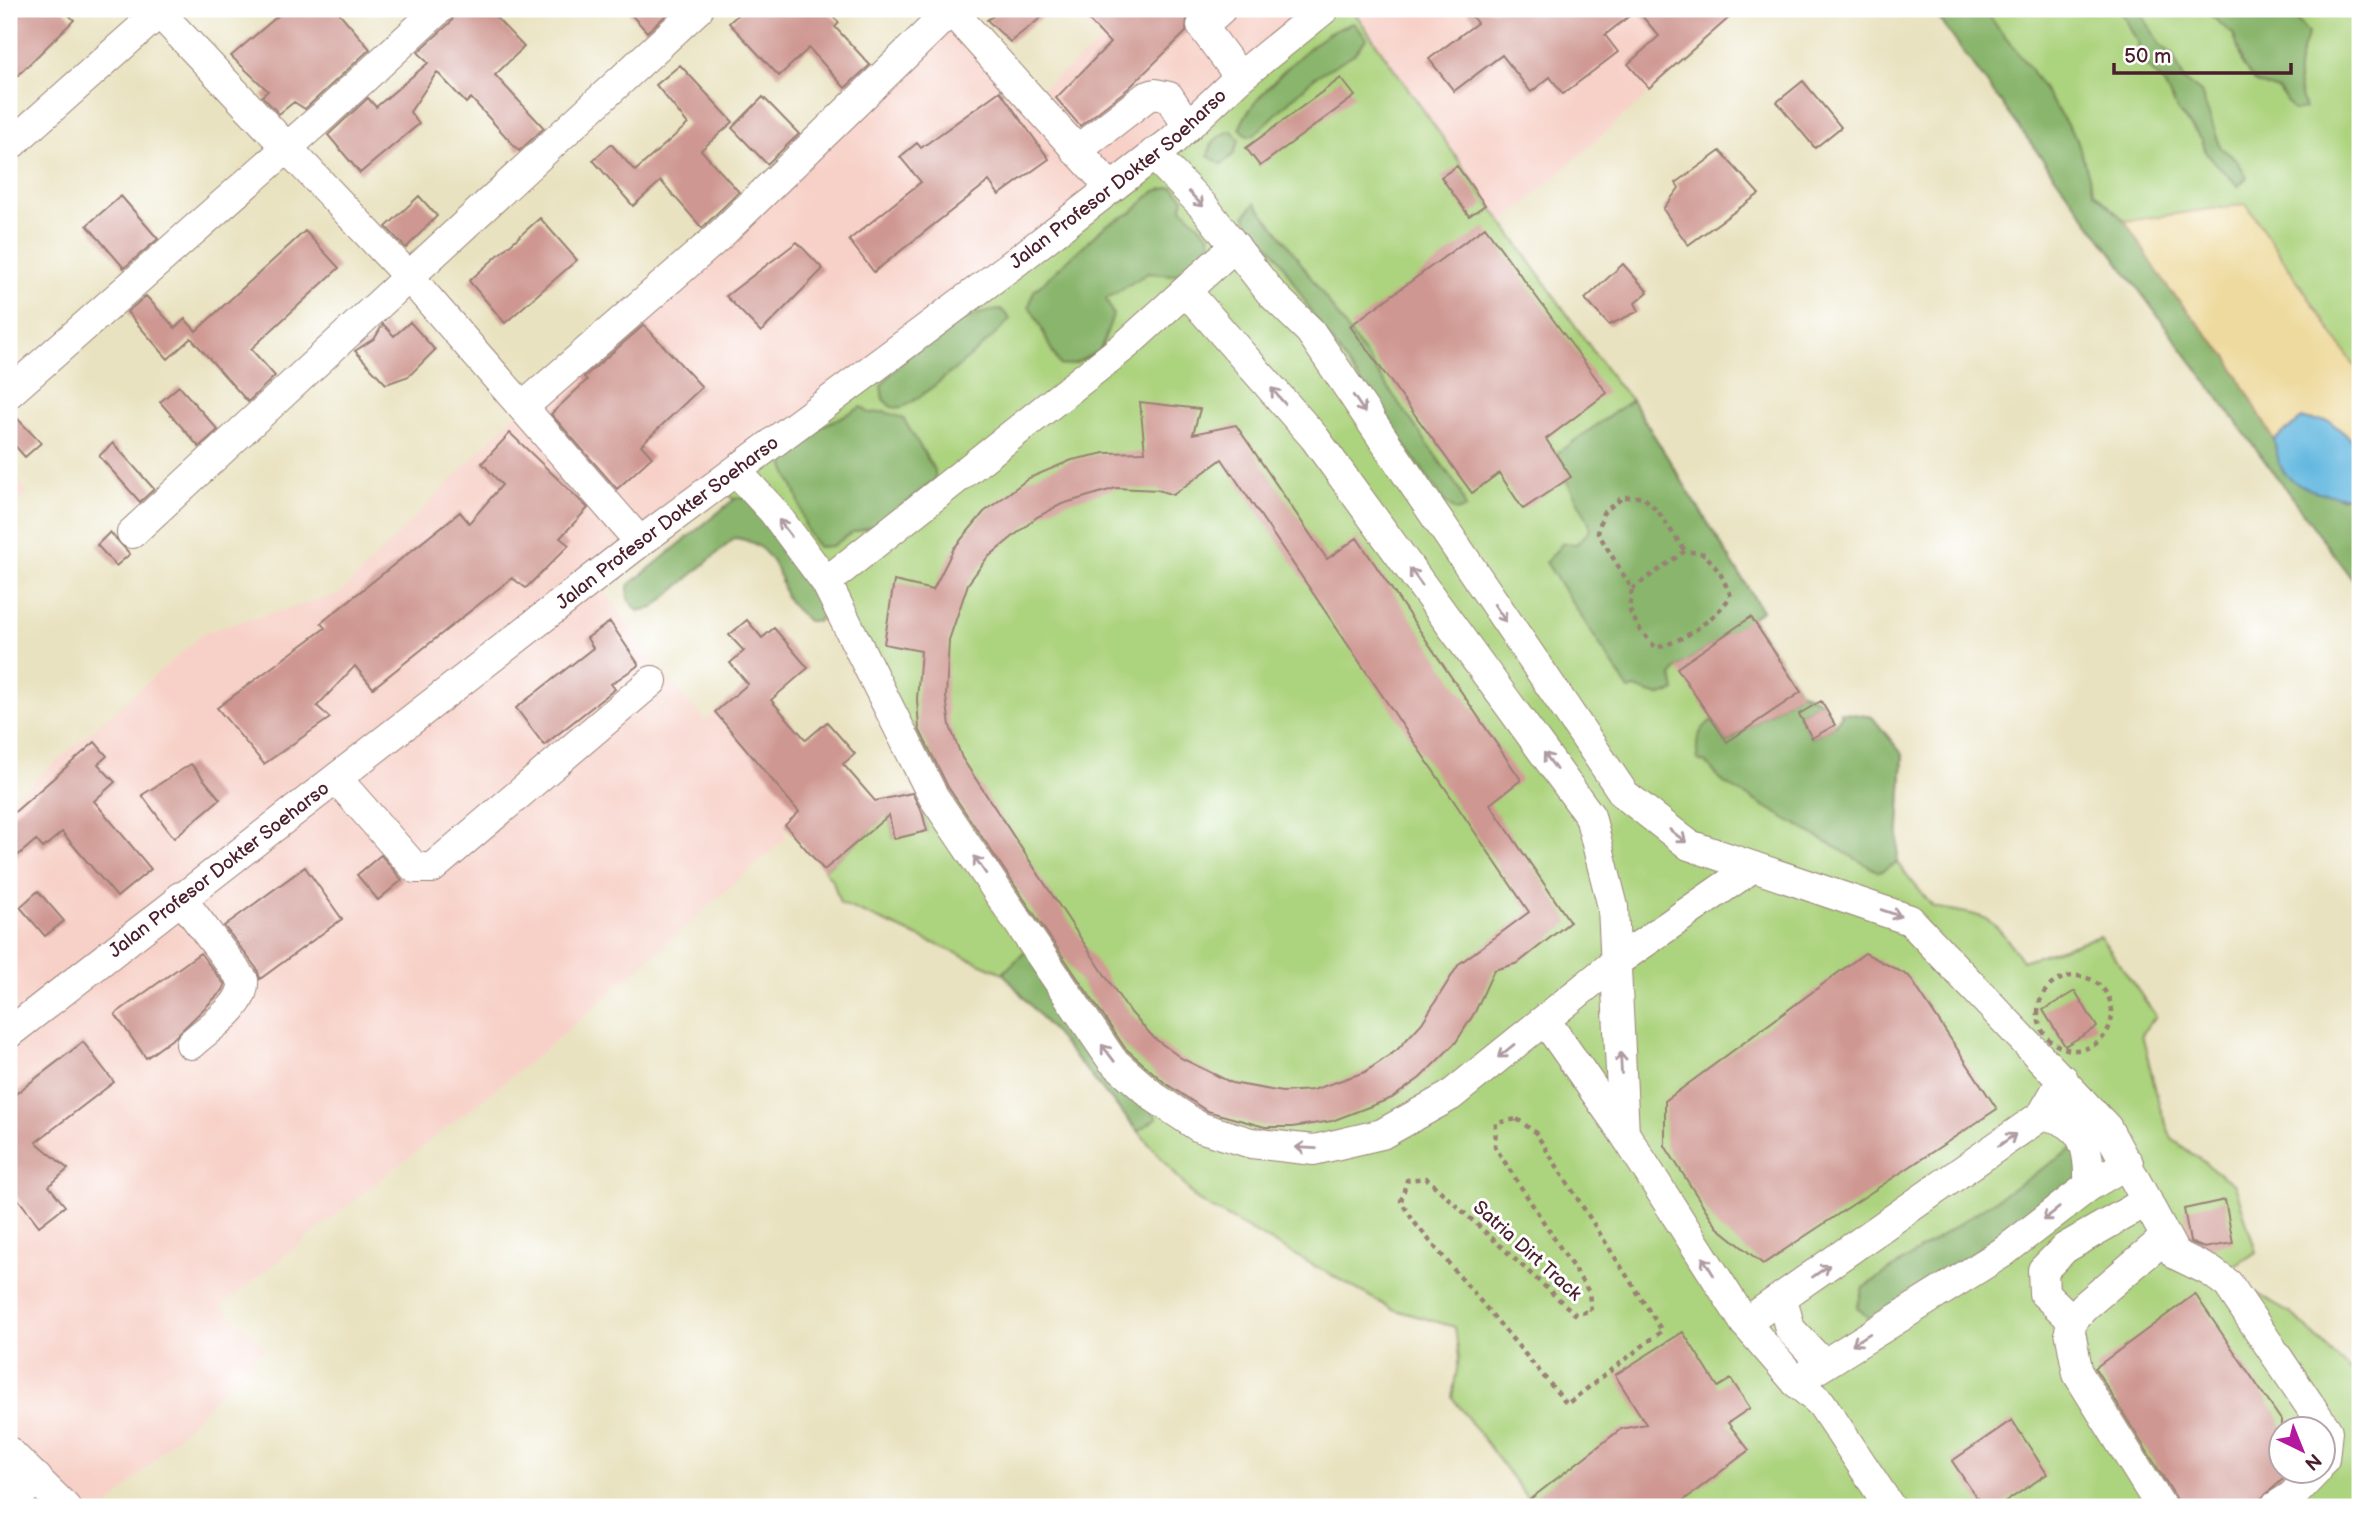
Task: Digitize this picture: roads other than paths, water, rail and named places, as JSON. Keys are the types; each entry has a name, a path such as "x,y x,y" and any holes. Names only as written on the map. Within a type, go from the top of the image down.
{"street":[{"path":"9,393 439,9"},
{"path":"132,533 698,9"},
{"path":"523,407 718,237 951,9 1110,187"},
{"path":"1221,9 1202,26 1240,77"},
{"name":"Jalan Profesor Dokter Soeharso","path":"9,1033 180,897 337,779 640,542 737,472 1153,155 1240,77 1324,9"},
{"path":"9,146 160,10 410,278 640,542"},
{"path":"1076,151 1146,97 1156,94 1169,97 1188,126"},
{"path":"1153,155 1204,207 1271,293 1310,331 1624,794 1689,845 1910,920 2107,1128 2128,1163 2165,1238 2182,1260 2210,1271 2234,1292 2316,1414"},
{"path":"827,582 1187,292 1235,246"},
{"path":"1187,292 1314,437 1590,816 1613,907 1624,1133"},
{"path":"737,472 773,512 827,582 933,796 1112,1059 1154,1097 1199,1127 1251,1143 1314,1150 1382,1134 1450,1096 1616,962 1754,867"},
{"path":"337,779 415,868 432,869 652,681"},
{"path":"1590,816 1624,794"},
{"path":"180,897 243,980 244,991 240,1000 191,1044"},
{"path":"1545,1020 1624,1133 1745,1323 1796,1382 1821,1403 1890,1507"},
{"path":"1745,1323 2042,1115 2063,1079"},
{"path":"2042,1115 2069,1124 2082,1136 2090,1153 2089,1186"},
{"path":"1796,1382 1822,1363 2001,1252 2089,1186 2128,1163"},
{"path":"2072,1320 2044,1293 2043,1270 2065,1248 2147,1201"},
{"path":"2161,1507 2078,1374 2070,1331 2072,1320 2104,1288 2165,1238"},
{"path":"1782,1298 1790,1329 1822,1363"},
{"path":"9,1452 50,1497 9,1506"},
{"path":"2274,1507 2292,1496 2304,1484"}],"water":[{"path":"2302,419 2329,421 2360,446 2360,465 2352,490 2355,495 2337,496 2317,492 2298,484 2284,472 2274,440"}]}
